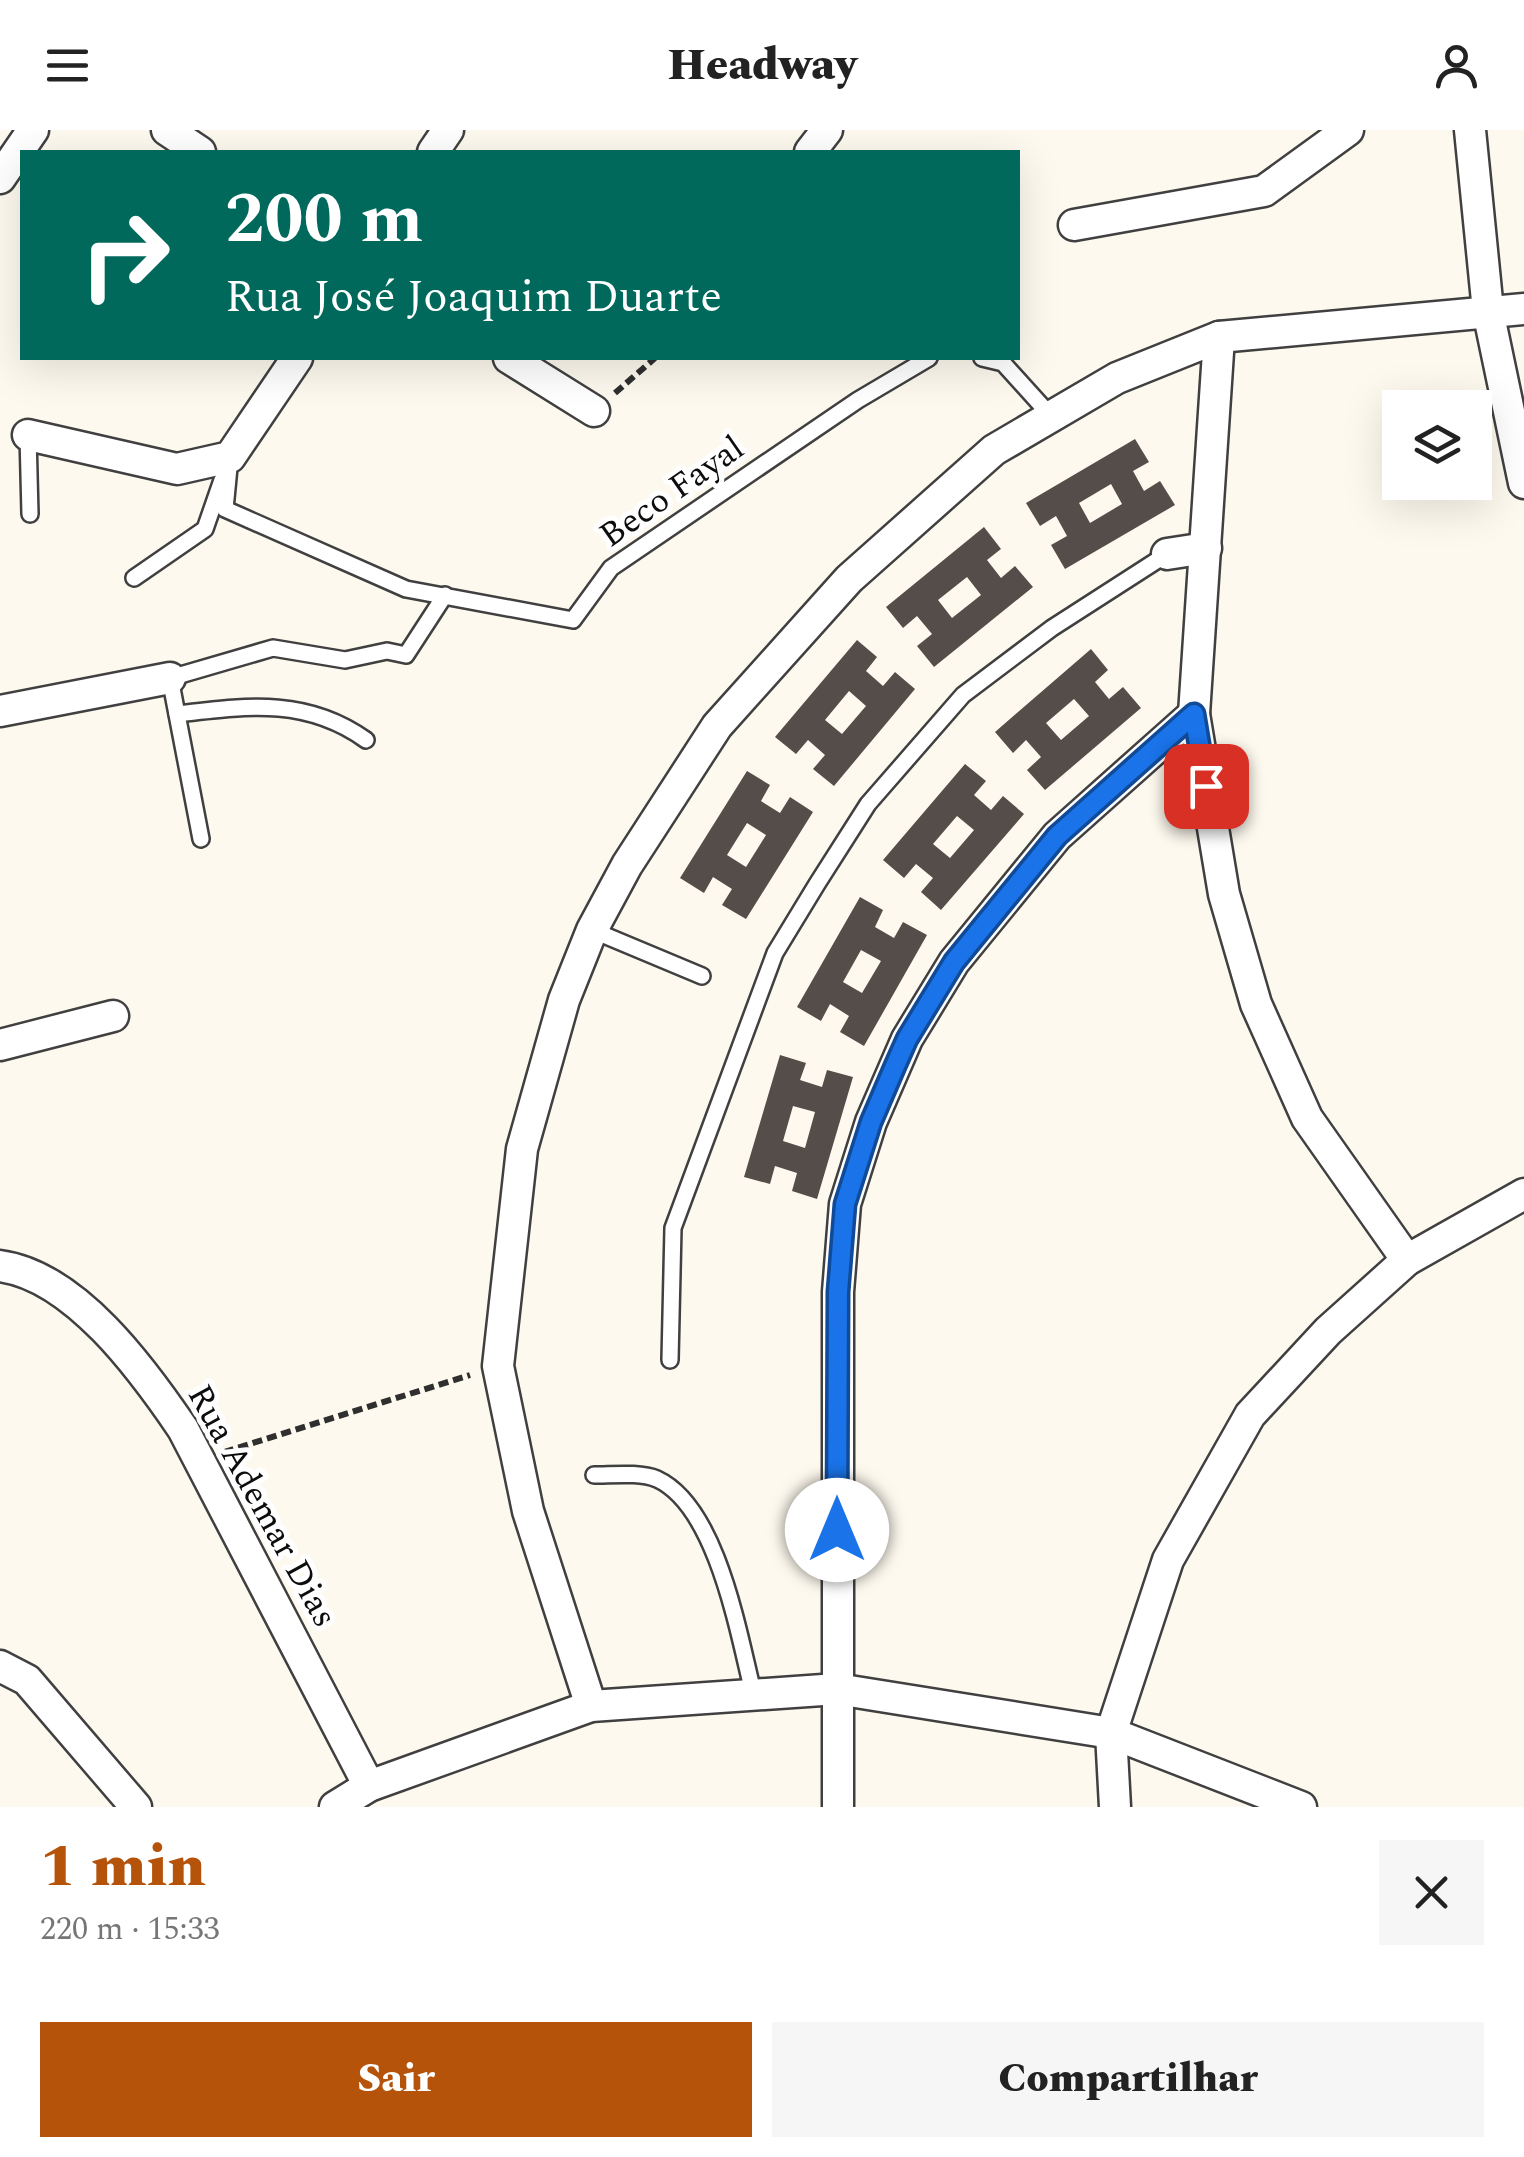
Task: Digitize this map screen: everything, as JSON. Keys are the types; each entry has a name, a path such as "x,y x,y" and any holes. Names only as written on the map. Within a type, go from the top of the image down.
{"street":[{"path":"0,178 33,130"},
{"path":"167,130 197,150"},
{"path":"1074,224 1264,192 1348,130"},
{"path":"1470,130 1488,310 1524,483"},
{"path":"591,1706 528,1510 498,1366 522,1149 564,1000 592,930 627,866 717,726 849,578 994,450 1117,378 1219,337 1524,308"},
{"path":"1219,337 1194,714 1224,894 1256,1004 1307,1118 1407,1260"},
{"path":"28,435 178,469 230,457 295,360"},
{"path":"512,360 594,411"},
{"path":"1168,554 1206,548"},
{"path":"0,711 170,678"},
{"path":"838,1807 838,1292 845,1204 871,1122 907,1039 954,962 1057,836 1194,714"},
{"path":"0,1045 113,1016"},
{"path":"1114,1807 1112,1733 1168,1560 1250,1415 1328,1331 1407,1260 1524,1194"},
{"name":"Rua Ademar Dias","path":"0,1266 26,1270 72,1301 151,1382 199,1459 369,1786"},
{"path":"0,1666 27,1680 136,1807"},
{"path":"334,1807 369,1786 591,1706 836,1689 1112,1733 1301,1807"}],"lane":[{"name":"Beco Fayal","path":"445,595 573,620 611,568 858,400 926,360"},
{"path":"990,360 1003,363 1050,415"},
{"path":"28,435 30,514"},
{"path":"134,578 205,529 230,457"},
{"path":"201,838 170,678 272,648 345,660 388,652 406,655 445,595 406,590 226,510 230,457"},
{"path":"670,1360 673,1228 775,954 817,884 868,804 963,695 1052,628 1168,554"},
{"path":"177,714 255,704 323,715 366,740"},
{"path":"592,930 702,976"},
{"path":"594,1475 652,1477 670,1487 698,1522 720,1568 754,1696"}],"path":[{"path":"594,411 653,360"},
{"path":"199,1459 498,1366"}],"building":[{"path":"1135,439 1149,462 1133,471 1144,491 1160,481 1175,505 1065,569 1051,545 1067,536 1056,516 1040,526 1026,503","holes":["1111,484 1122,504 1090,523 1079,503"]},
{"path":"984,527 1001,549 987,560 1001,578 1015,566 1033,587 934,667 917,646 932,634 917,616 903,628 886,607","holes":["967,577 981,595 952,618 938,600"]},
{"path":"857,640 877,657 866,671 883,686 895,672 915,689 834,786 813,769 825,755 808,740 796,754 775,737","holes":["849,691 866,706 842,734 825,720"]},
{"path":"1091,649 1108,670 1095,682 1109,699 1123,687 1141,708 1045,790 1027,770 1041,757 1026,740 1013,753 995,732","holes":["1074,699 1089,716 1061,740 1046,723"]},
{"path":"965,764 986,781 974,795 991,810 1003,796 1024,814 941,910 921,892 933,878 916,864 904,878 883,860","holes":["957,816 974,830 950,858 933,844"]},
{"path":"747,771 770,785 761,801 780,813 790,797 813,812 746,919 722,905 732,889 713,877 704,893 680,878","holes":["747,823 766,835 746,867 727,855"]},
{"path":"860,897 883,910 875,927 894,938 903,922 927,935 864,1046 840,1032 849,1016 830,1004 821,1021 797,1007","holes":["861,950 881,961 862,993 843,982"]},
{"path":"780,1055 806,1063 800,1080 822,1087 827,1070 853,1077 817,1199 792,1191 797,1173 775,1166 770,1184 744,1177","holes":["793,1106 815,1112 805,1148 783,1141"]}],"route":[{"path":"837,1530 838,1292 845,1204 871,1122 907,1039 954,962 1057,836 1194,714 1206,786"}]}
